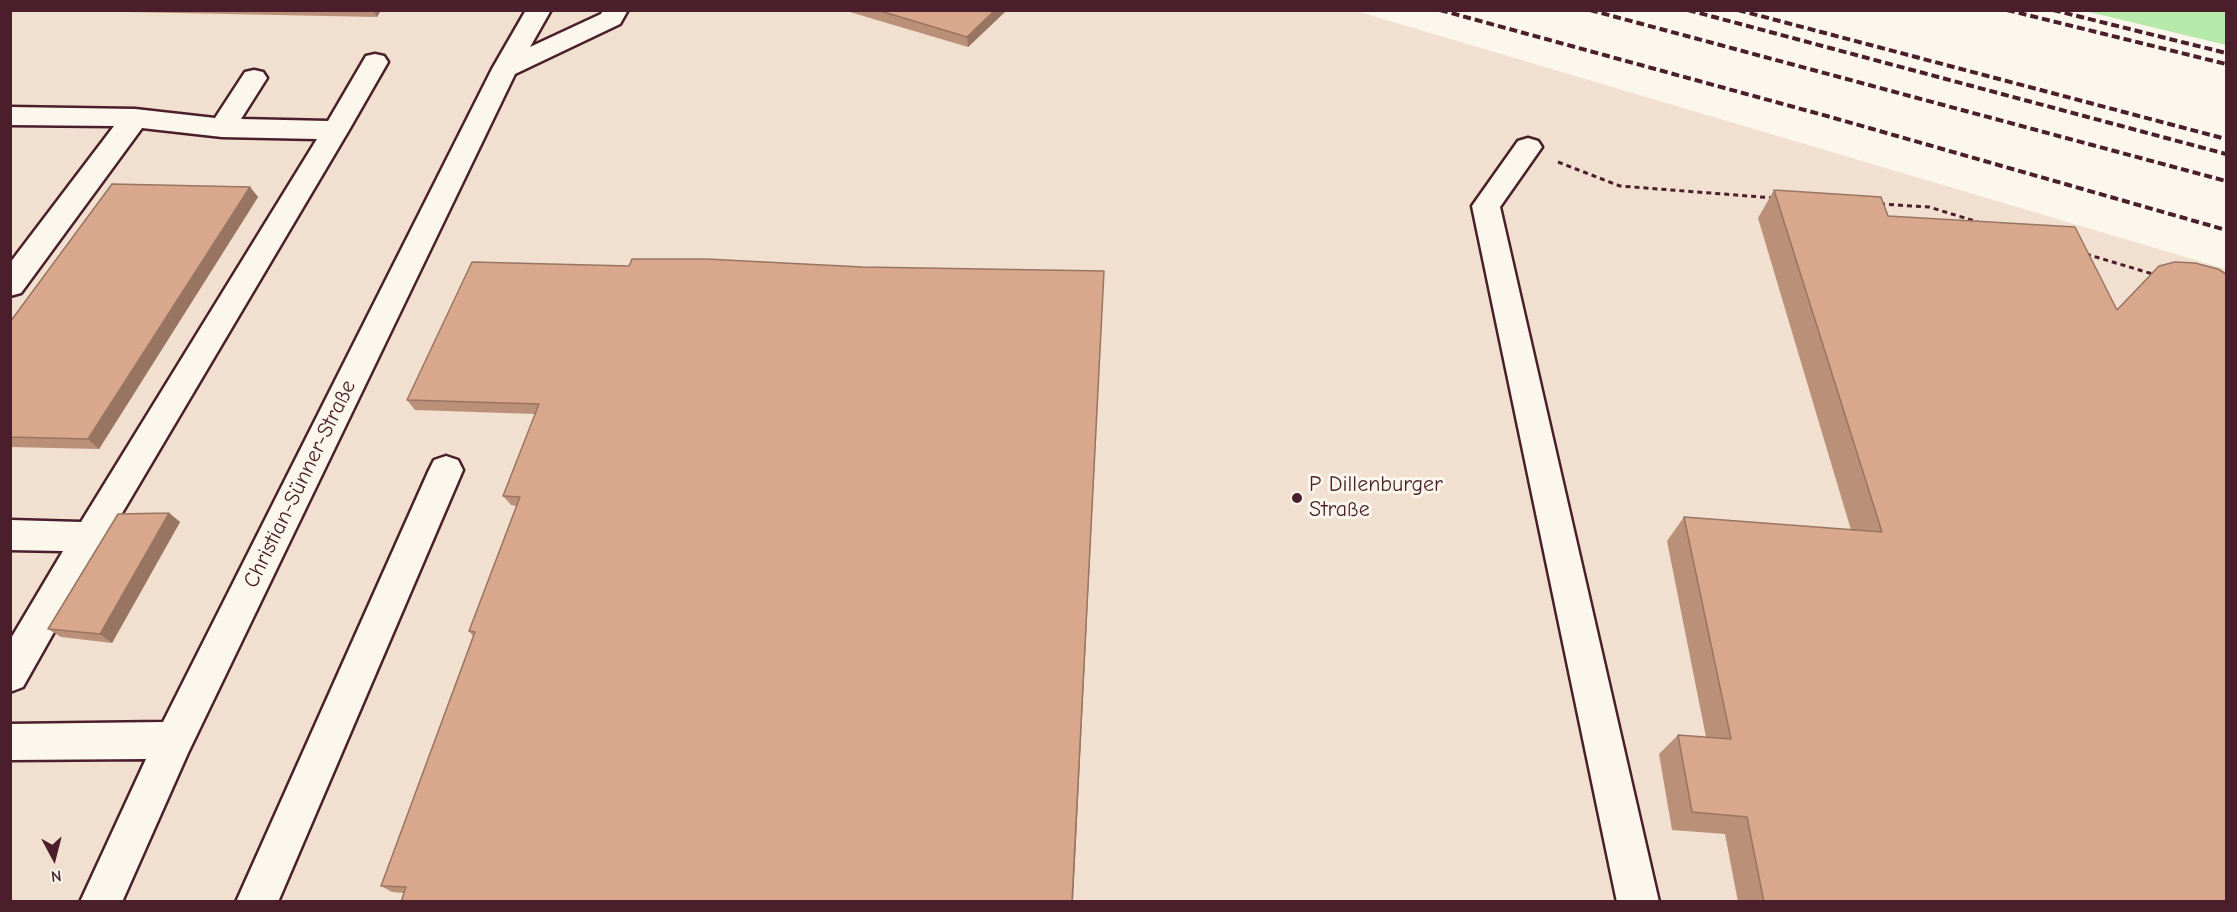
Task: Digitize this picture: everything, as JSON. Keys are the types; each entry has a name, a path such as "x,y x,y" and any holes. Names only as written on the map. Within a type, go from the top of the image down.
{"street":[{"name":"Christian-Sünner-Straße","path":"101,902 174,740 505,69 538,10"},
{"path":"505,69 611,19 616,10"},
{"path":"10,675 90,537 375,62"},
{"path":"222,128 254,78"},
{"path":"10,116 135,118 222,128 336,130"},
{"path":"10,285 135,118"},
{"path":"1528,147 1486,206 1638,902"},
{"path":"257,902 446,471"},
{"path":"10,535 90,537"},
{"path":"10,742 174,740"}],"path":[{"path":"1528,147 1589,176 1620,186 1778,198"},
{"path":"1871,204 1929,207 1985,224"},
{"path":"2085,254 2162,277"}],"shaded area":[{"path":"10,11 1356,11 2226,269 2226,901 11,901"}],"green space":[{"path":"2216,10 2226,13 2226,45 2085,11"}],"building":[{"path":"877,10 995,10 967,37"},
{"path":"112,184 250,187 88,439 10,437 10,322"},
{"path":"1774,190 1881,197 1888,216 2075,227 2117,310 2159,266 2175,262 2195,263 2218,269 2226,274 2226,902 1764,902 1747,817 1692,812 1678,735 1731,739 1684,517 1882,532"},
{"path":"632,259 706,259 862,267 1104,271 1072,902 401,902 406,887 381,886 475,632 469,631 520,497 503,496 539,404 407,400 472,262 629,266"},
{"path":"169,513 100,634 48,629 118,514"}],"railway":[{"path":"1440,10 1834,118 2226,230"},
{"path":"1590,10 2226,181"},
{"path":"1688,10 2226,154"},
{"path":"1738,10 2226,139"},
{"path":"2007,10 2226,64"},
{"path":"2053,10 2226,53"}],"place":[{"name":"P Dillenburger Straße","path":"1297,498"}]}
